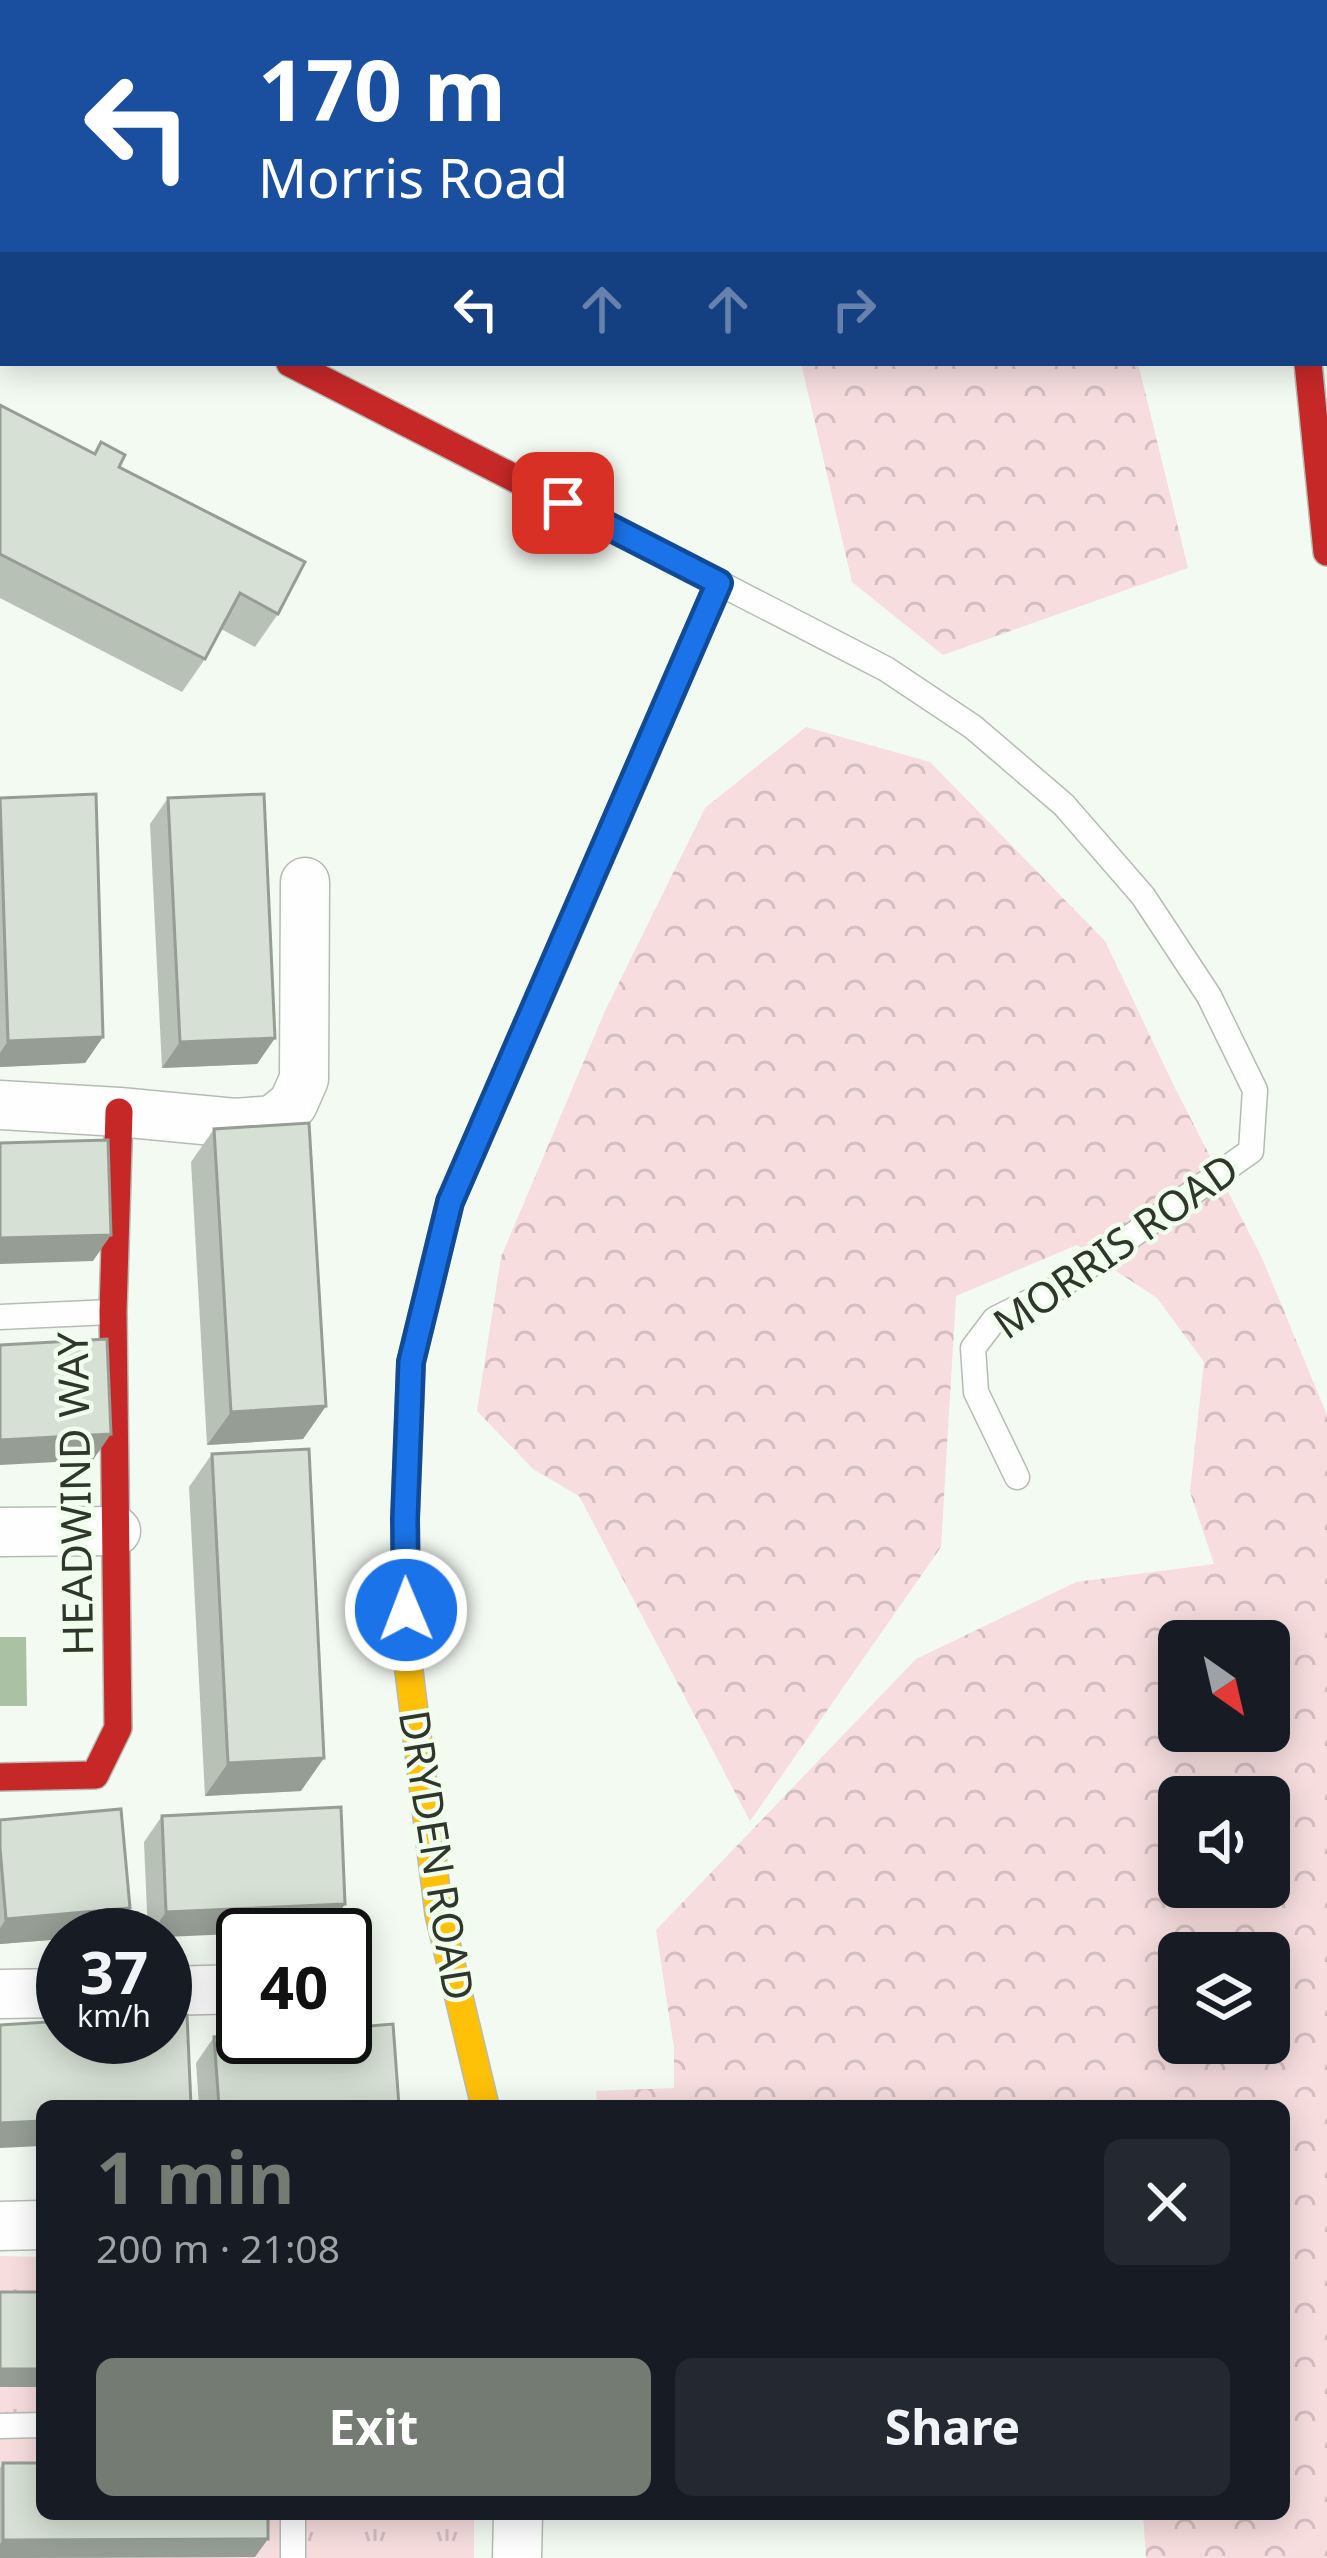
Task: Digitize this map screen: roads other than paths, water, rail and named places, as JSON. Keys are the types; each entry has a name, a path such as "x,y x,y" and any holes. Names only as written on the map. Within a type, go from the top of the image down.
{"main road":[{"name":"MORRIS ROAD","path":"296,366 719,583"},
{"path":"1308,366 1327,552"},
{"name":"DRYDEN ROAD","path":"484,2100 439,1914 407,1654 405,1519 411,1362 450,1202 719,583"},
{"name":"HEADWIND WAY","path":"0,1777 95,1775 118,1728 113,1312 119,1112"}],"street":[{"path":"0,1105 235,1123 273,1120 293,1104 304,1079 304,882"},
{"path":"0,1532 116,1531"},
{"path":"0,1994 36,1993"},
{"path":"0,2226 36,2225"},
{"path":"517,2558 518,2520"}],"lane":[{"name":"MORRIS ROAD","path":"719,583 886,669 974,727 1064,805 1143,896 1209,996 1256,1090 1251,1150 1061,1286 995,1319 973,1348 976,1392 1017,1477"},
{"path":"0,1317 113,1312"},
{"path":"0,2426 36,2425"},
{"path":"293,2520 293,2558"}]}
